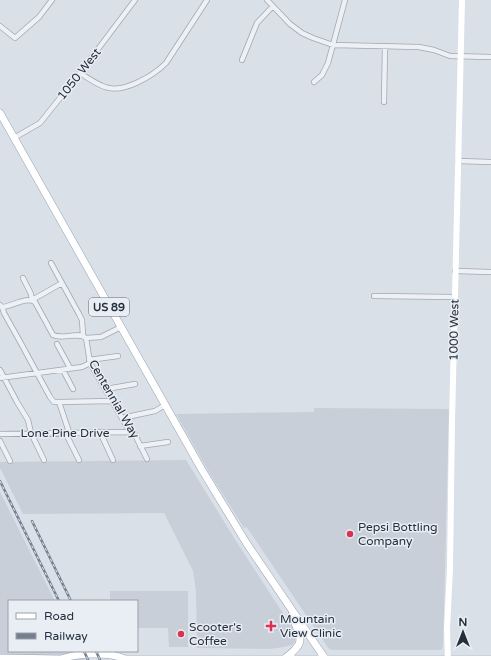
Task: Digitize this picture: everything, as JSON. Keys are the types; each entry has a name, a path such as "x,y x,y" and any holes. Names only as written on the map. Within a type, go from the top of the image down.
{"main road":[{"name":"US 89","path":"0,113 220,501 326,659"},
{"path":"284,659 297,649 300,640 290,607"},
{"path":"0,658 64,659 72,655 116,655 123,659 491,659"}],"street":[{"path":"0,26 15,38 40,17 52,0"},
{"name":"1050 West","path":"14,138 40,123 135,0"},
{"path":"80,73 104,87 112,89 122,88 149,76 166,63 207,0"},
{"path":"266,0 290,24 302,33 333,45 419,47 434,50 450,56 491,56"},
{"path":"314,82 322,75 328,63 345,0"},
{"name":"1000 West","path":"448,660 447,629 450,568 455,271 462,0"},
{"path":"242,60 257,23 272,7"},
{"path":"384,102 385,46"},
{"path":"458,161 491,162"},
{"name":"Centennial Way","path":"51,263 82,320 90,361 130,432 134,433 147,459"},
{"path":"455,271 491,272"},
{"path":"23,278 31,294 32,300 35,302 53,335 58,338 85,336 101,337 121,327"},
{"path":"62,283 32,300 1,306 52,400 59,402 112,401"},
{"path":"374,296 455,297"},
{"path":"57,344 70,368"},
{"path":"2,378 82,367 90,361 118,356"},
{"path":"0,370 2,378 28,420 31,433 44,460"},
{"path":"63,370 73,389"},
{"path":"106,389 135,384"},
{"path":"59,402 67,432 79,460"},
{"path":"122,418 154,411 165,405"},
{"path":"100,432 112,460"},
{"name":"Lone Pine Drive","path":"0,434 130,432"},
{"path":"0,441 10,461"},
{"path":"140,446 168,442"}],"shaded area":[{"path":"314,408 449,409 443,646 441,650 329,649 248,529 246,527 244,528 210,474 176,414 314,412"},
{"path":"186,460 292,627 296,638 292,645 269,649 197,648 196,591 193,571 164,513 23,514 0,468 0,462"},
{"path":"0,492 54,600 8,600 8,652 80,652 84,660 0,660"},
{"path":"110,591 188,591 188,647 169,647 168,628 138,628 138,600 110,600"}],"railway":[{"path":"0,481 59,600"},
{"path":"32,521 71,600"},
{"path":"84,652 88,660"},
{"path":"96,652 100,660"}],"place":[{"name":"Pepsi Bottling Company","path":"350,534"},
{"name":"Mountain View Clinic","path":"271,626"},
{"name":"Scooter's Coffee","path":"181,634"}]}
